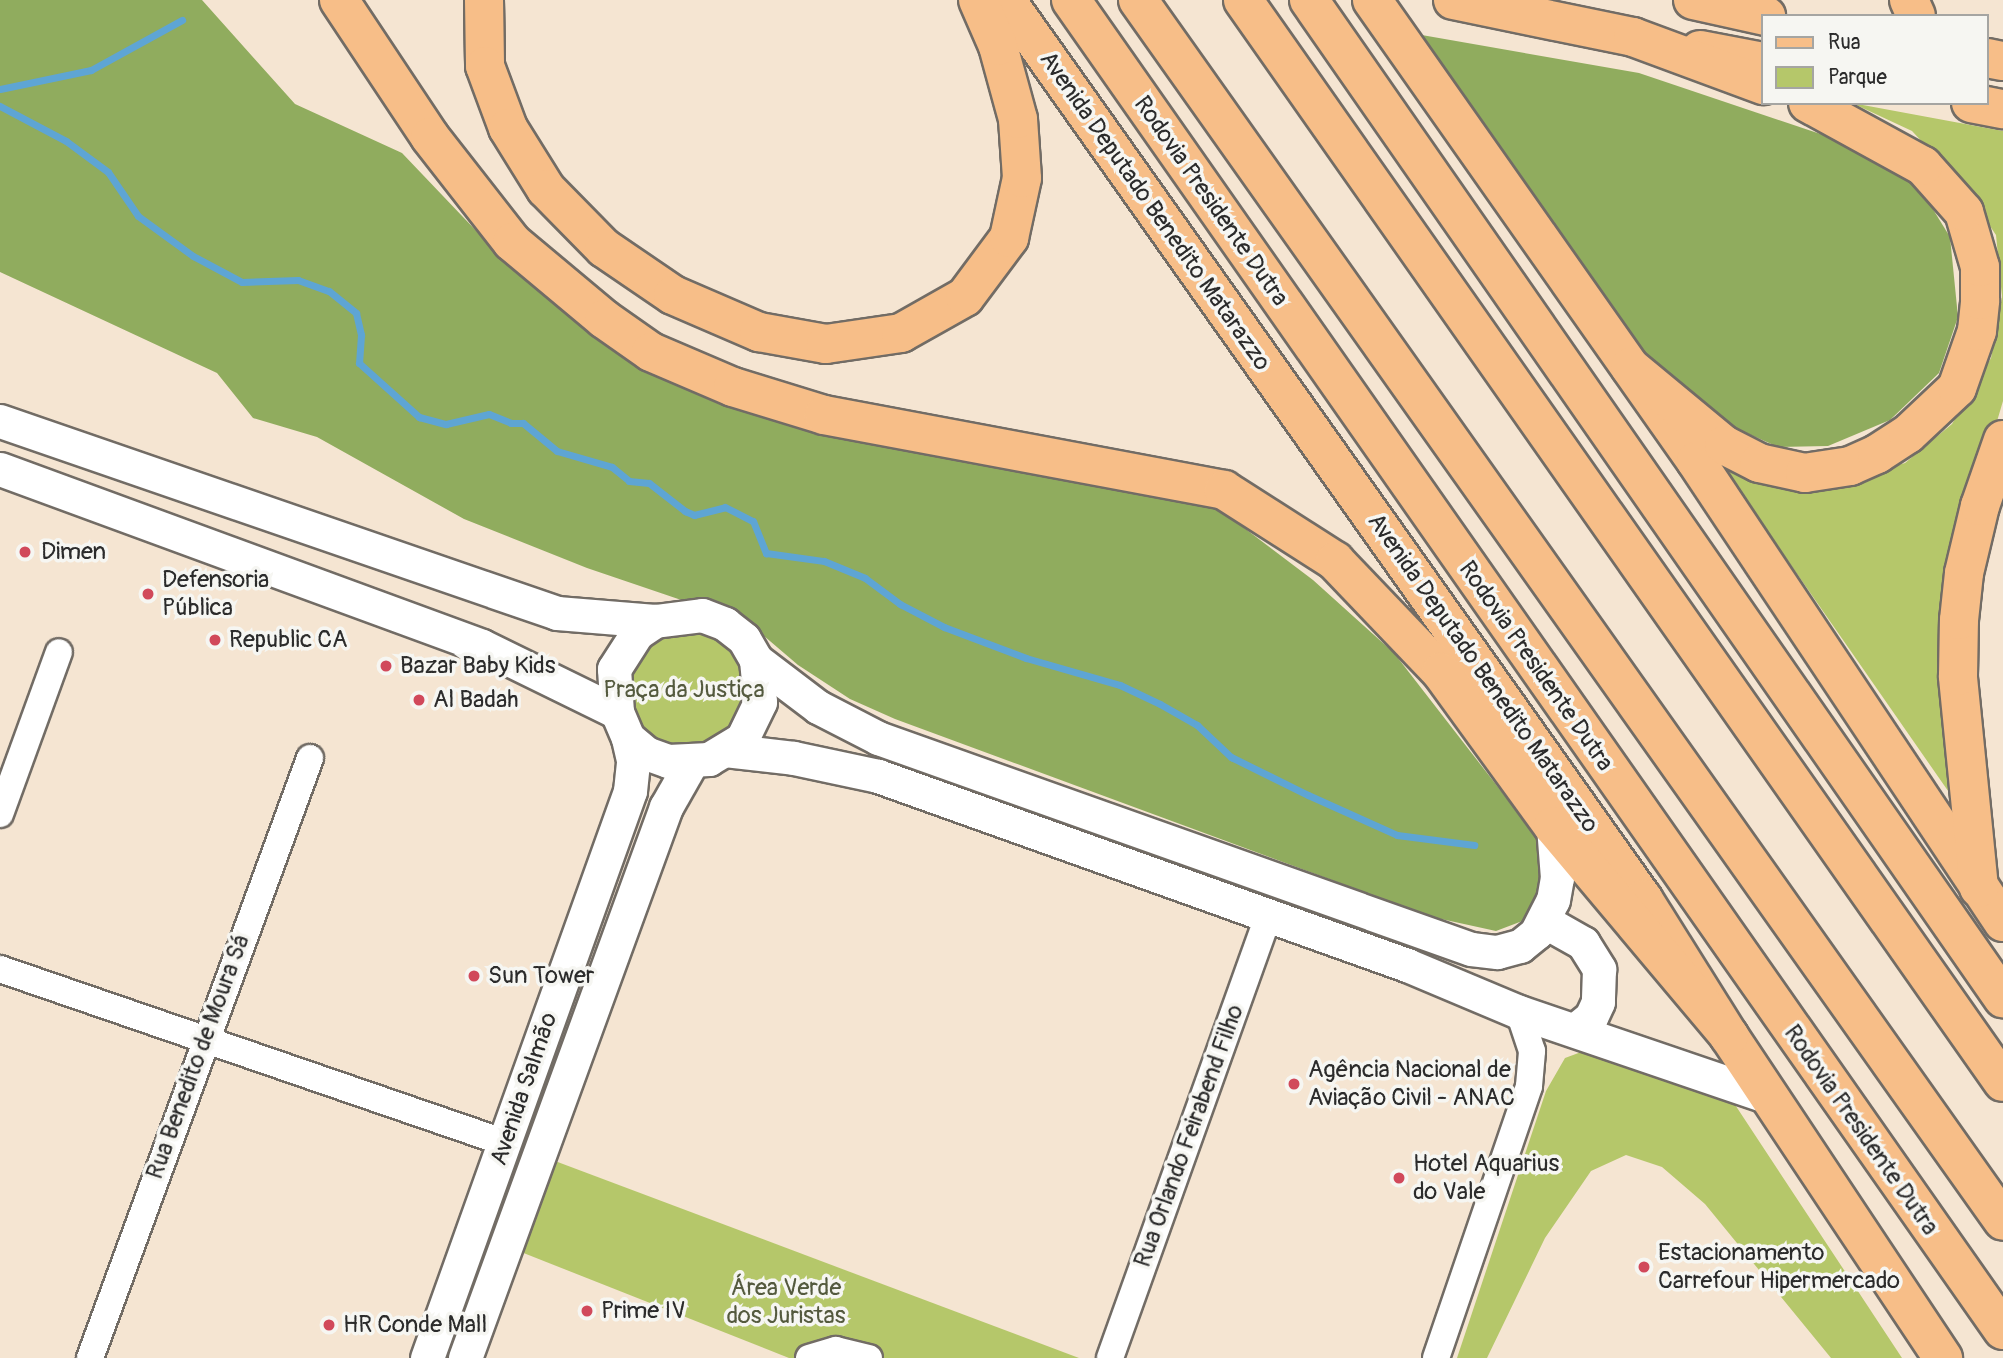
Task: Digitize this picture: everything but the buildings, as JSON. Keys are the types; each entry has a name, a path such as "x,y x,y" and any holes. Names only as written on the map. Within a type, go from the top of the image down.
{"main road":[{"path":"339,0 430,137 512,242 604,319 651,352 733,387 824,415 1224,490 1335,561 1441,672 1553,826 1728,1036"},
{"path":"484,0 485,66 508,128 547,188 604,248 673,295 759,332 826,344 901,333 965,297 1009,238 1022,178 1018,119 998,46 978,0"},
{"name":"Avenida Deputado Benedito Matarazzo","path":"1006,0 1643,899 1728,1036 1943,1358"},
{"name":"Rodovia Presidente Dutra","path":"1071,0 2003,1330"},
{"path":"1138,0 2003,1222"},
{"path":"1243,0 2003,1082"},
{"path":"1310,0 2003,998"},
{"path":"1372,0 1630,368 2003,922"},
{"path":"1453,0 1762,62"},
{"path":"1693,0 1762,15"},
{"path":"1633,37 1762,85"},
{"path":"1630,368 1724,444 1759,463 1805,473 1850,466 1877,454 1908,434 1957,388 1977,331 1980,300 1980,267 1964,212 1923,166 1812,105"},
{"path":"1980,105 2003,110"},
{"path":"1979,890 1958,676 1959,620 1967,560 2003,440"},
{"path":"1977,1296 2003,1336"}],"street":[{"path":"0,421 558,613 655,621 702,615 725,624 744,639 756,660 761,702 742,738 725,750 691,763 646,753 623,725 482,646 0,470"},
{"path":"623,725 614,669 637,633 655,621"},
{"path":"0,814 59,652"},
{"path":"756,660 818,707 878,738 1424,935 1497,952 1520,946 1544,921 1557,878 1553,826"},
{"name":"Avenida Salmão","path":"427,1358 630,791 633,760 623,725"},
{"path":"725,750 794,758 878,776 1407,965 1519,1012 1769,1097"},
{"name":"Rua Benedito de Moura Sá","path":"90,1358 203,1041 310,758"},
{"name":"Avenida Salmão","path":"465,1358 666,807 691,763"},
{"name":"Rua Orlando Feirabend Filho","path":"1110,1358 1269,915"},
{"path":"1544,921 1583,943 1599,969 1598,1002 1591,1017 1575,1030"},
{"path":"0,969 506,1143"},
{"path":"1436,1358 1529,1086 1532,1051 1519,1012"},
{"path":"480,1216 506,1246"},
{"path":"811,1357 836,1350 869,1358"}],"green space":[{"path":"0,0 202,0 295,104 402,153 504,260 637,358 1052,470 1219,509 1313,580 1394,653 1546,849 1546,873 1525,920 1496,931 1432,917 895,719 850,699 798,665 749,623 587,568 464,519 317,437 253,418 217,373 0,272"},
{"path":"1416,34 1639,73 1868,150 1923,193 1950,237 1958,317 1939,373 1890,420 1828,446 1778,447 1731,426 1650,364"},
{"path":"1856,105 2003,131 2003,401 1952,573 1962,811 1715,456 1827,487 1905,463 1952,424 1991,358 2002,297 1996,235 1961,183 1912,131"},
{"name":"Praça da Justiça","path":"700,624 750,662 748,709 705,754 633,734 619,671 642,637"},
{"path":"1592,1048 1726,1091 1902,1358 1831,1358 1705,1204 1662,1167 1626,1155 1591,1171 1545,1238 1487,1358 1457,1358 1546,1091 1565,1058"},
{"name":"Área Verde dos Juristas","path":"555,1161 1079,1358 789,1358 521,1252"}],"waterway":[{"path":"0,89 91,70 182,20"},
{"path":"0,106 66,141 108,172 138,216 193,256 242,282 298,280 329,291 356,313 361,335 359,363 419,417 446,424 489,414 511,423 523,423 557,451 612,467 629,481 649,483 694,515 725,507 753,521 766,553 824,561 865,578 900,604 944,627 1026,658 1120,685 1197,725 1231,757 1397,835 1474,845"}],"place":[{"name":"Dimen","path":"25,552"},
{"name":"Defensoria Pública","path":"148,594"},
{"name":"Republic CA","path":"215,640"},
{"name":"Bazar Baby Kids","path":"386,666"},
{"name":"Al Badah","path":"419,700"},
{"name":"Sun Tower","path":"474,976"},
{"name":"Agência Nacional de Aviação Civil - ANAC","path":"1294,1084"},
{"name":"Hotel Aquarius do Vale","path":"1399,1178"},
{"name":"Estacionamento Carrefour Hipermercado","path":"1644,1267"},
{"name":"Prime IV","path":"587,1311"},
{"name":"HR Conde Mall","path":"329,1325"}]}
